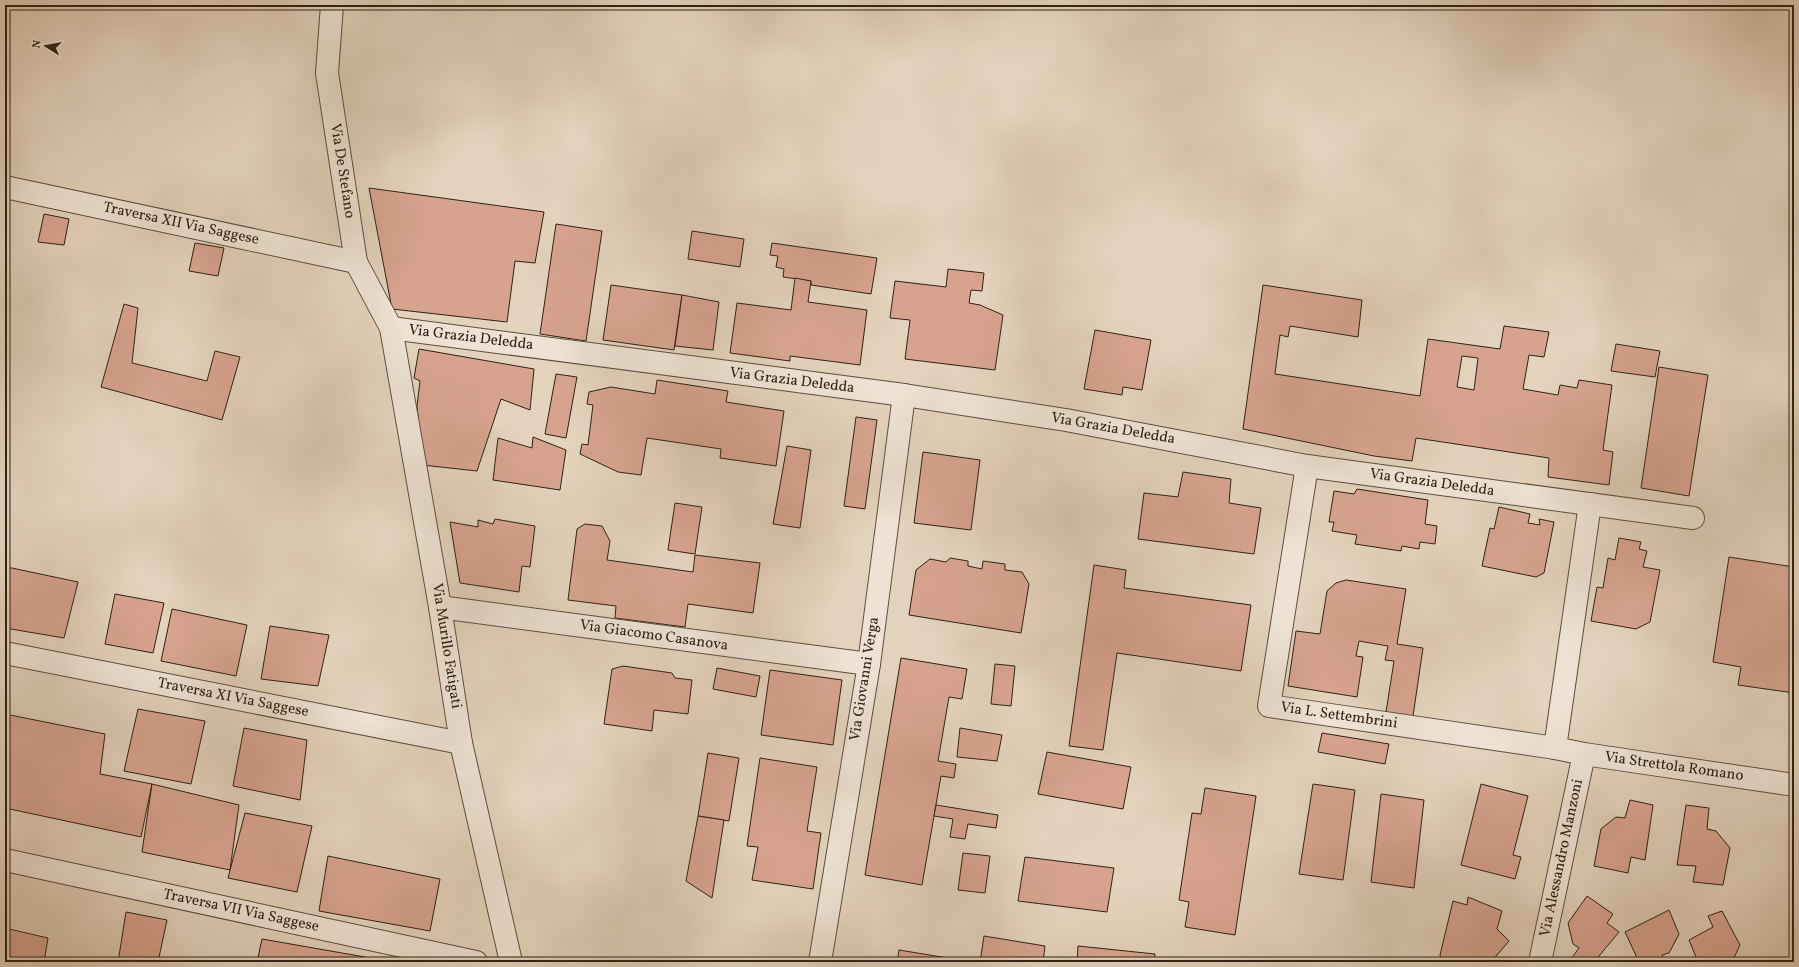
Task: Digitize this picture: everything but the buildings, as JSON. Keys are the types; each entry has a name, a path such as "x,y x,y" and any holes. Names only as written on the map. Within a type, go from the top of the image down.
{"street":[{"name":"Via De Stefano","path":"332,5 327,73 356,262 391,328"},
{"name":"Traversa XII Via Saggese","path":"5,187 356,262"},
{"name":"Via Grazia Deledda","path":"391,328 904,395 1066,420 1307,466 1693,518"},
{"name":"Via Murillo Fatigati","path":"391,328 440,607 461,743 511,962"},
{"name":"Via Giovanni Verga","path":"820,962 869,664 904,395"},
{"name":"Via L. Settembrini","path":"1307,466 1269,706 1555,748"},
{"path":"1555,748 1590,504"},
{"name":"Via Giacomo Casanova","path":"440,607 869,664"},
{"name":"Traversa XI Via Saggese","path":"5,653 461,743"},
{"name":"Via Strettola Romano","path":"1555,748 1584,754 1794,785"},
{"name":"Via Alessandro Manzoni","path":"1540,962 1584,754"},
{"name":"Traversa VII Via Saggese","path":"5,860 476,962"}]}
